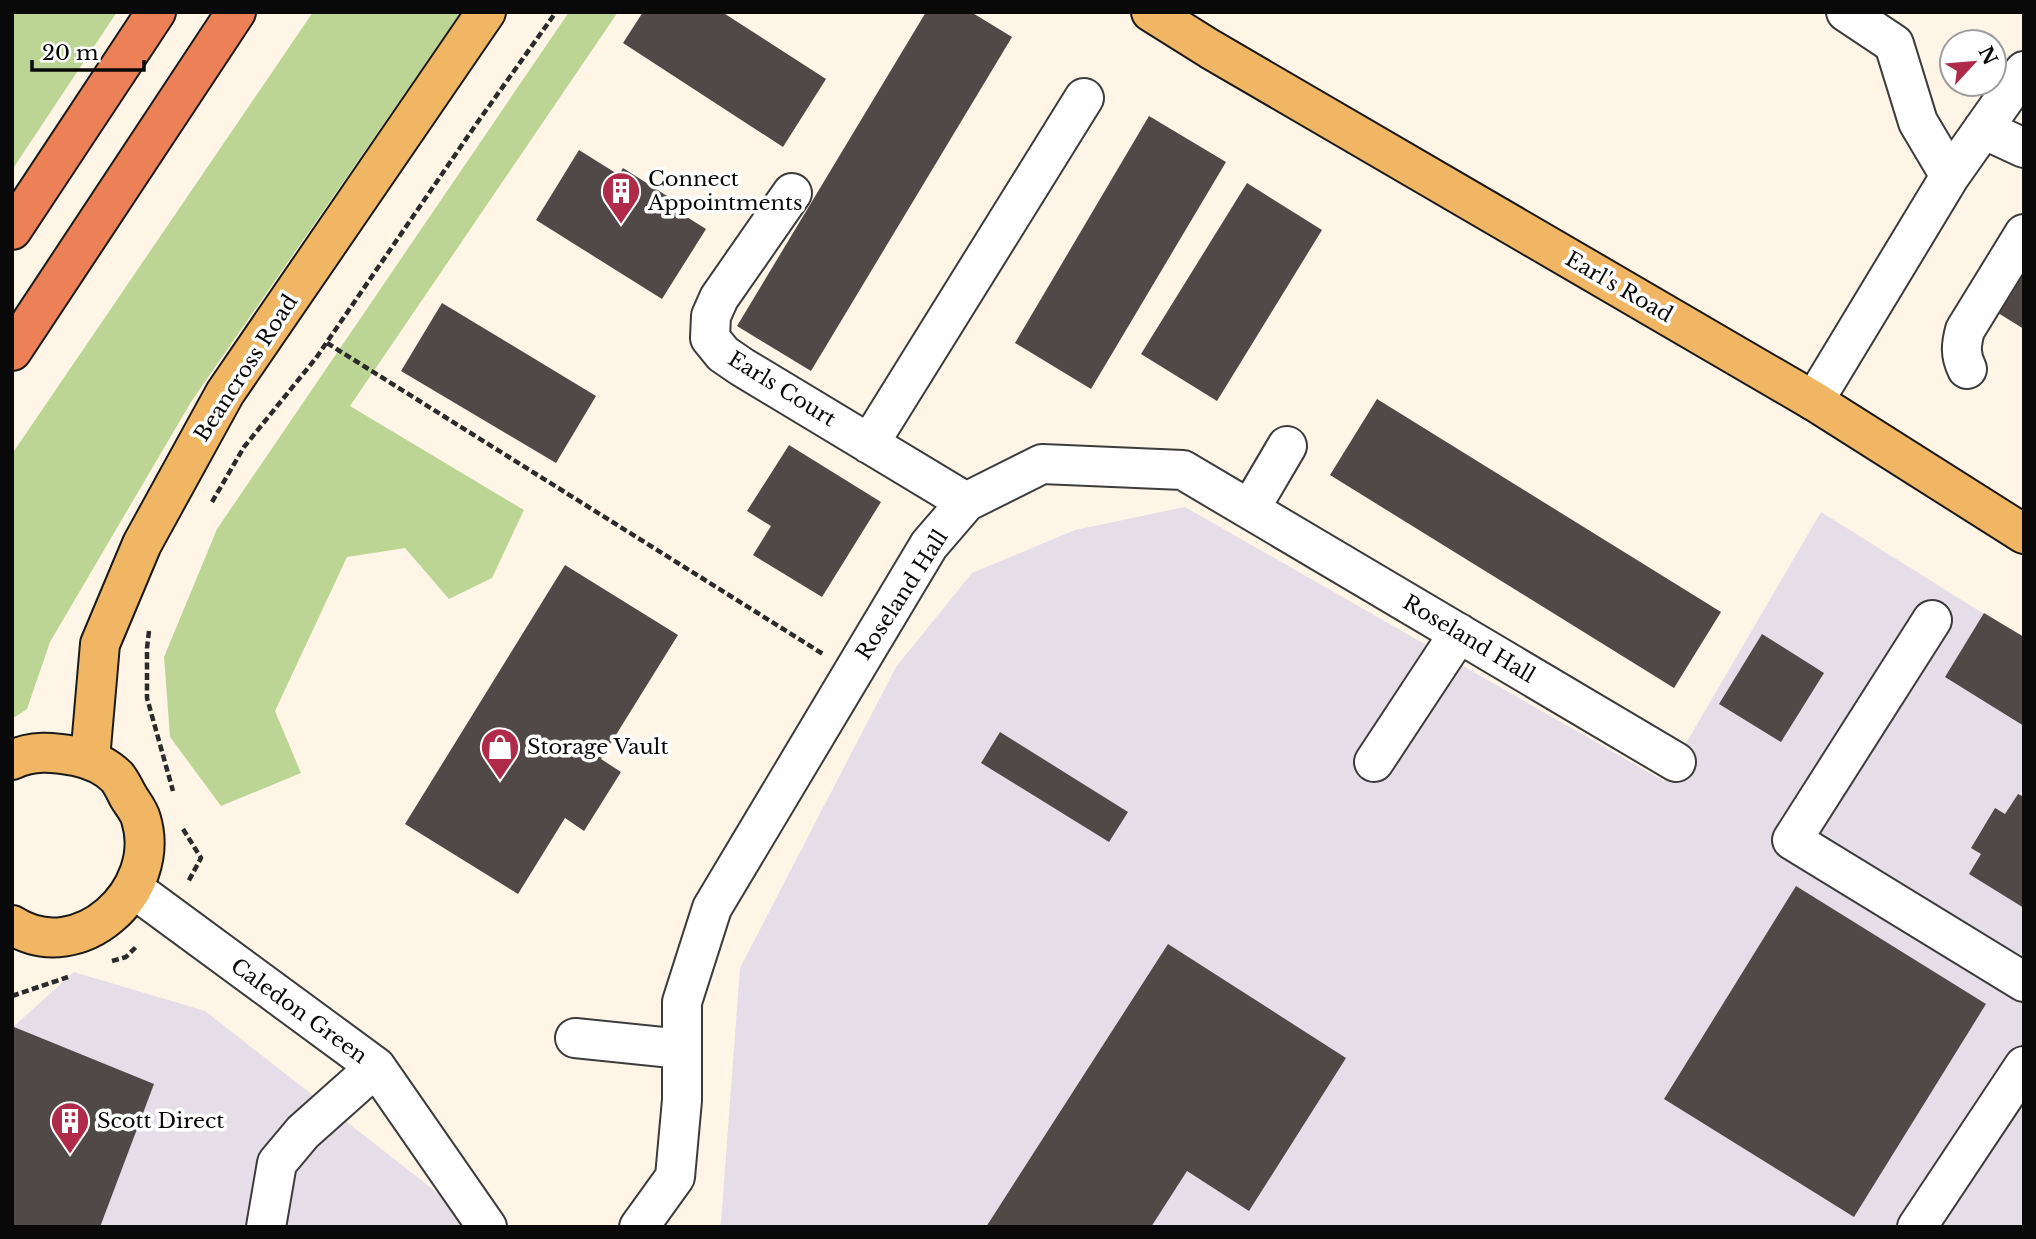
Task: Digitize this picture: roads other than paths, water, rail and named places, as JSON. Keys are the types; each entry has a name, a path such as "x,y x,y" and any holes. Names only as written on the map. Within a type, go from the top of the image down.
{"highway":[{"path":"12,230 156,12"},
{"path":"12,351 236,12"}],"main road":[{"name":"Beancross Road","path":"90,759 100,644 142,544 225,393 486,12"},
{"name":"Earl's Road","path":"1151,12 1814,401 2024,534"},
{"name":"Earl's Road","path":"1188,12 1210,49"},
{"path":"12,760 50,751 90,759 117,777 141,817 145,850 134,889 114,914 86,931 58,937 25,933 12,925"}],"street":[{"path":"1846,12 1894,44 1918,122 1950,176"},
{"path":"1814,401 1950,176 2024,71"},
{"path":"869,444 1084,99"},
{"path":"1983,129 2024,148"},
{"name":"Earls Court","path":"792,193 719,298 711,316 710,338 723,354 742,367 966,502"},
{"path":"1967,369 1961,357 1965,330 2024,234"},
{"path":"1250,509 1287,446"},
{"name":"Roseland Hall","path":"639,1227 675,1177 682,1100 682,1002 712,908 929,545 966,502 1042,464 1183,470 1676,762"},
{"path":"1932,620 1792,839 2024,982"},
{"path":"1374,762 1459,633"},
{"name":"Caledon Green","path":"134,889 376,1067 487,1227"},
{"path":"575,1038 682,1049"},
{"path":"1917,1227 2024,1066"},
{"path":"266,1227 277,1163 303,1132 376,1067"}],"place":[{"name":"Connect Appointments","path":"621,225"},
{"name":"Storage Vault","path":"500,781"},
{"name":"Scott Direct","path":"70,1155"}]}
